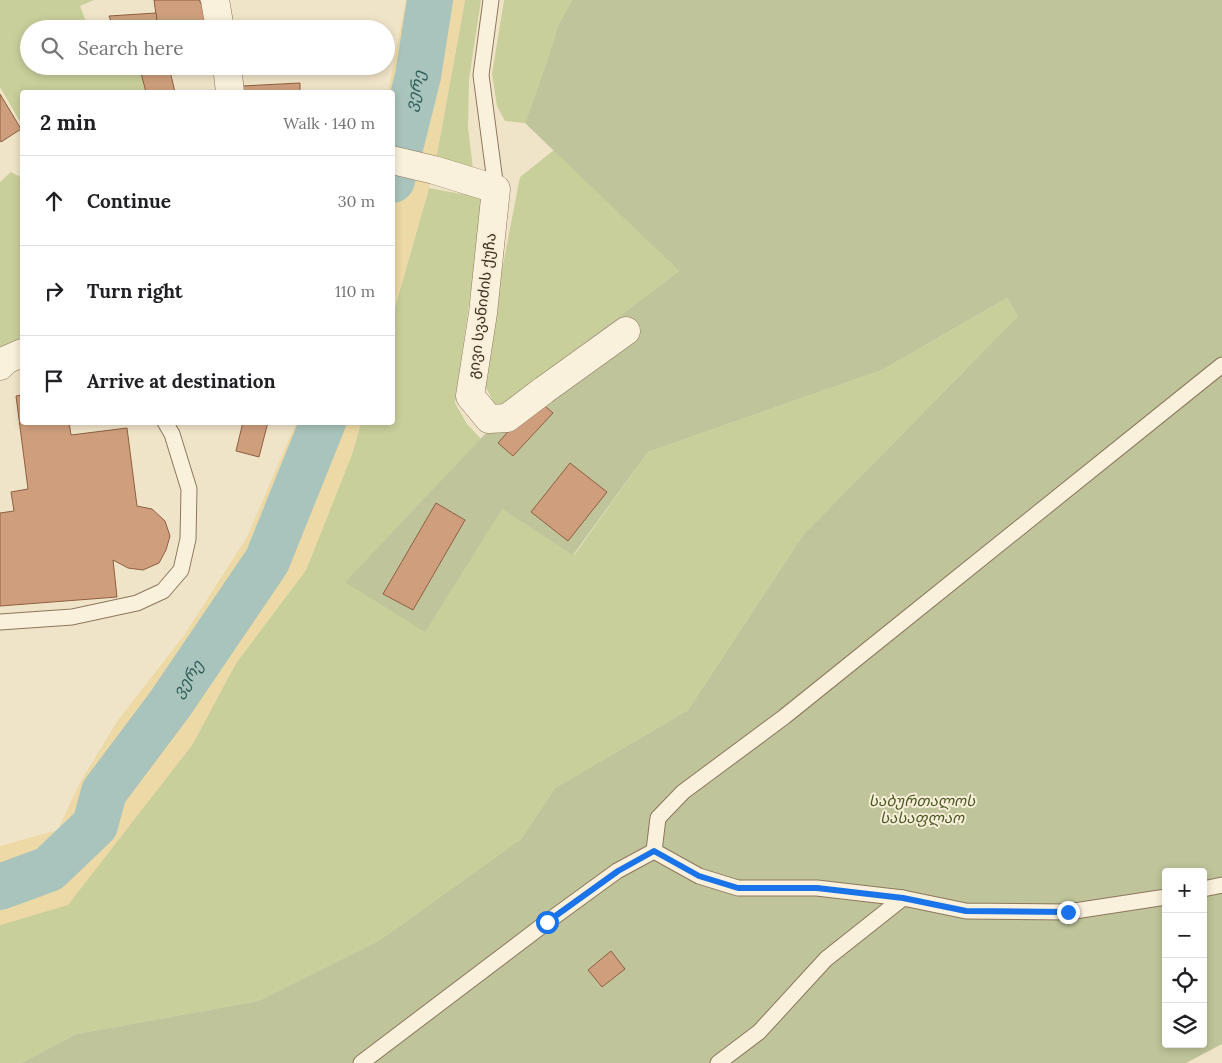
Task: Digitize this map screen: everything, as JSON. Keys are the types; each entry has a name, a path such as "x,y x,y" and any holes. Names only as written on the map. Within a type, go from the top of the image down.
{"street":[{"path":"215,0 218,20"},
{"path":"228,75 230,90"},
{"path":"395,161 434,170 496,189"},
{"name":"გივი სვანიძის ქუჩა","path":"496,189 482,313 470,396 489,419 507,418 626,331"},
{"path":"0,366 6,360 20,354"}],"lane":[{"path":"491,0 481,75 496,189"},
{"path":"654,851 658,818 683,792 784,717 1222,365"},
{"path":"0,622 72,617 137,603 163,591 181,570 188,539 189,489 172,434 167,425"},
{"path":"654,851 699,876 738,888 817,888 903,898 966,911 1068,912 1162,899"},
{"path":"361,1063 547,922 618,871 654,851"},
{"path":"1207,888 1222,885"},
{"path":"718,1063 759,1032 826,959 903,898"}],"green space":[{"path":"0,0 94,0 80,6 85,20 20,20 20,75 146,75 148,90 20,90 20,122 0,87"},
{"path":"465,0 481,0 469,80 468,127 473,169 434,170"},
{"path":"504,0 572,0 558,25 525,123 505,121 497,106 492,74"},
{"name":"საბურთალოს სასაფლაო","path":"572,0 1222,0 1222,1044 1186,1063 21,1063 76,1034 258,1001 380,940 521,839 555,788 688,710 803,535 1018,316 1007,298 882,370 648,452 573,555 502,509 425,632 345,582 539,377 679,271 525,123 558,25"},
{"path":"554,150 679,271 539,377 507,411 496,407 481,378 520,177"},
{"path":"11,172 20,177 20,340 4,347 0,351 0,182"},
{"path":"429,188 484,198 455,403 467,424 481,439 345,582 502,509 574,555 648,452 882,370 1007,298 1018,316 803,535 688,710 555,788 521,839 380,940 258,1001 76,1034 21,1063 0,1063 0,925 68,904 192,745 236,663 306,570 352,454 360,425 395,425 395,307"}],"sand":[{"path":"406,0 465,0 434,170 395,307 395,90 388,90 391,75 395,75 395,56"},
{"path":"295,425 360,425 352,454 306,570 236,663 192,745 68,905 0,925 0,846 58,830 79,784 118,720 185,634 247,537"}],"building":[{"path":"154,0 199,0 209,20 157,20"},
{"path":"156,13 157,20 111,20 109,16"},
{"path":"142,75 171,75 175,90 145,90"},
{"path":"300,83 300,90 242,90 242,86"},
{"path":"0,94 20,130 1,142"},
{"path":"20,395 20,425 69,425 71,435 127,428 137,506 152,509 165,521 170,536 166,550 159,563 143,570 128,568 113,560 117,597 0,606 0,513 14,511 11,492 28,489 16,396"},
{"path":"537,399 553,413 513,456 498,443"},
{"path":"242,425 267,425 259,457 236,451"},
{"path":"570,463 607,492 568,541 531,512"},
{"path":"436,503 465,520 413,610 383,594"},
{"path":"611,951 625,969 602,987 588,970"}],"waterway":[{"name":"ვერე","path":"395,168 418,76 430,0"},
{"name":"ვერე","path":"0,887 49,869 95,825 104,792 170,704 267,561 322,425"}],"route":[{"path":"547,922 618,871 654,851 699,876 738,888 817,888 903,898 966,911 1068,912"}]}
